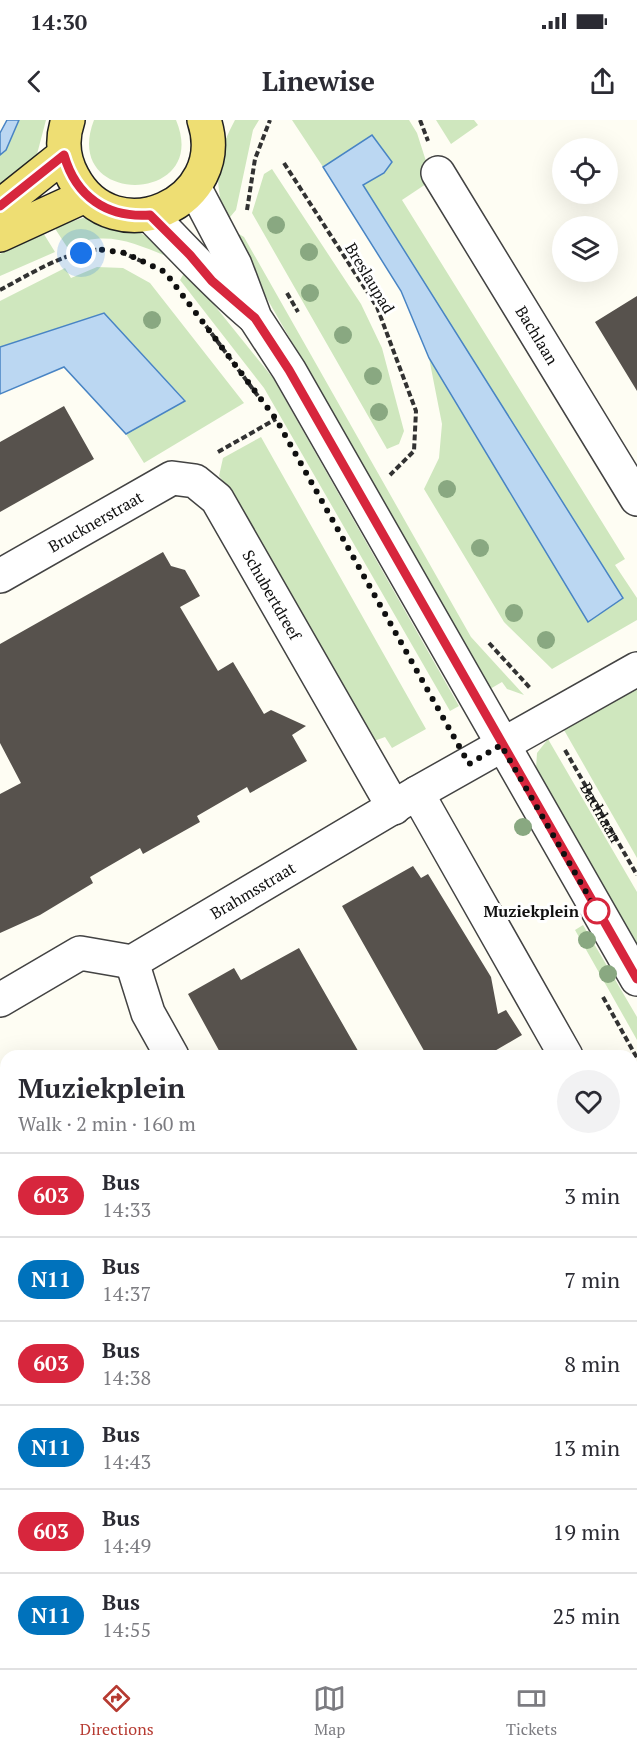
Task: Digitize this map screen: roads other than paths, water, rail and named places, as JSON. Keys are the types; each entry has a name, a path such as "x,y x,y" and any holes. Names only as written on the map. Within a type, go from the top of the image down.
{"main road":[{"path":"68,120 64,155 69,170 86,196 115,213 150,215 174,205 194,187 206,164 208,122"},
{"path":"0,206 64,155"},
{"path":"0,235 86,196"}],"street":[{"name":"Bachlaan","path":"438,173 637,499"},
{"path":"194,187 235,265 255,318 289,370 501,745 637,979"},
{"path":"150,215 212,281 255,318"},
{"name":"Brucknerstraat","path":"0,576 172,478 195,481"},
{"name":"Schubertdreef","path":"195,481 217,499 562,1050"},
{"path":"501,745 637,669"},
{"name":"Brahmsstraat","path":"132,962 501,745"},
{"path":"0,1000 80,953 132,962 148,1013 169,1050"}],"water":[{"path":"7,120 19,120 6,150 0,155 0,133"},
{"path":"372,135 392,162 384,173 363,185 623,598 588,622 429,358 401,291 323,167"},
{"path":"104,313 185,401 126,434 64,367 0,394 0,347"}],"place":[{"name":"Muziekplein","path":"597,911"}]}
